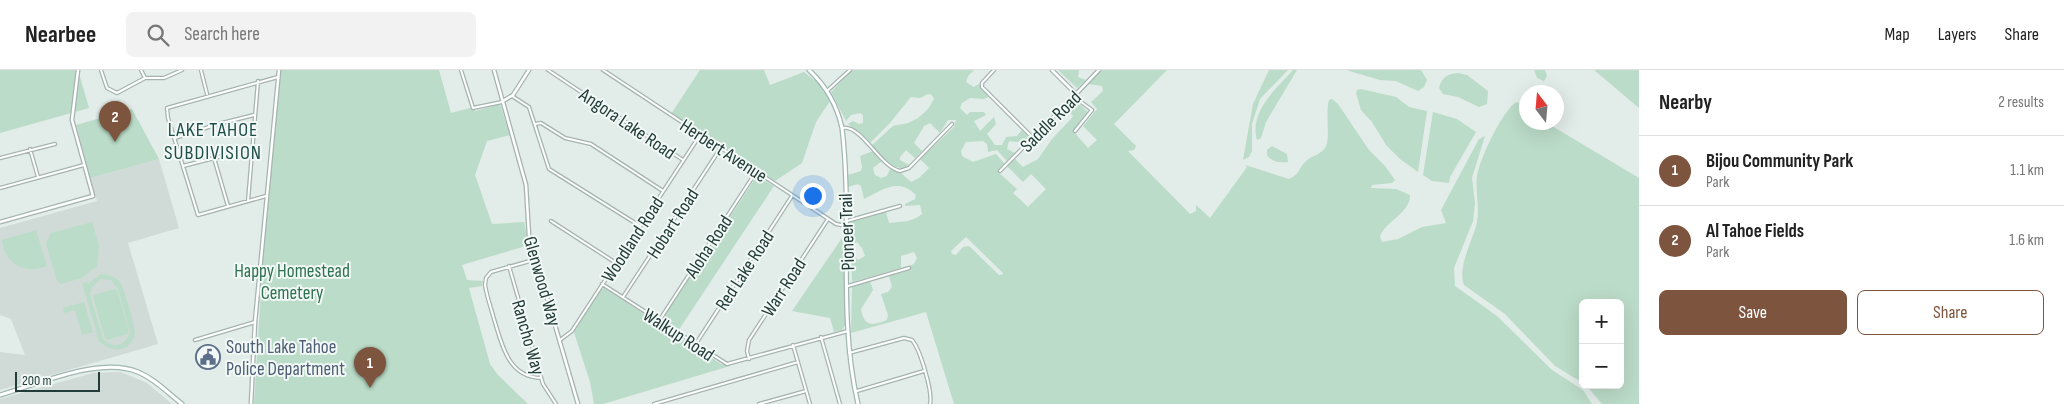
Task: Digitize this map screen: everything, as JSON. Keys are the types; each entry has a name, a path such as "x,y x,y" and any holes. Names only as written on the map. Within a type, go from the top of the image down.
{"main road":[{"name":"Pioneer Trail","path":"809,70 827,91 842,128 848,286 848,353 858,404"},
{"path":"0,395 90,369 113,366 133,370 150,378 182,404"}],"street":[{"path":"0,222 93,196 72,120 78,70"},
{"path":"101,70 104,82 112,92 122,91 146,78 164,78 182,70"},
{"path":"141,70 146,78"},
{"path":"200,70 207,95"},
{"path":"251,404 254,322 279,70"},
{"path":"461,70 474,109 503,101 512,96 529,70"},
{"name":"Glenwood Way","path":"494,70 526,185 528,231 578,404"},
{"name":"Angora Lake Road","path":"548,70 683,160"},
{"name":"Herbert Avenue","path":"603,70 839,226 846,226"},
{"path":"827,91 850,70"},
{"path":"994,70 982,82 982,87 1032,138"},
{"path":"1052,70 1076,94 1077,99 1092,110 1075,131"},
{"name":"Saddle Road","path":"1000,171 1099,70"},
{"path":"266,196 198,215 167,108 258,80 278,76"},
{"path":"248,201 258,80"},
{"path":"512,96 529,107 549,168 640,226"},
{"path":"175,138 218,124 254,116"},
{"path":"535,124 541,123 565,138 590,144 663,191"},
{"path":"842,128 852,129 890,166 900,171 908,168 952,124"},
{"name":"Woodland Road","path":"560,340 572,331 700,135"},
{"path":"0,158 55,144"},
{"path":"183,166 253,148"},
{"name":"Hobart Road","path":"623,297 721,148"},
{"path":"30,149 38,177"},
{"path":"214,158 228,206"},
{"path":"0,188 84,165"},
{"name":"Aloha Road","path":"659,321 757,171"},
{"name":"Red Lake Road","path":"695,345 792,195"},
{"path":"846,221 900,206"},
{"name":"Warr Road","path":"749,359 747,351 749,340 828,218"},
{"path":"551,221 616,263"},
{"path":"537,259 491,272 485,282 502,346 509,361 520,372 530,377 541,378"},
{"name":"Rancho Way","path":"509,266 541,378 547,393 556,404"},
{"path":"848,286 909,268"},
{"name":"Walkup Road","path":"602,284 724,363 734,363 848,331"},
{"path":"195,340 254,322"},
{"path":"821,338 840,404"},
{"path":"848,353 908,338 916,346 931,394 930,404"},
{"path":"793,345 810,404"},
{"path":"654,404 798,362"},
{"path":"855,392 924,371"},
{"path":"759,404 806,390"}],"shaded area":[{"path":"159,159 179,228 128,243 158,344 0,390 0,352 25,355 11,319 0,315 0,228 97,201 90,178"},
{"path":"121,372 147,383 172,404 0,404 0,399 93,373"}],"green space":[{"path":"0,70 78,70 89,108 0,133"},
{"name":"Happy Homestead Cemetery","path":"281,70 439,70 451,113 470,108 476,111 500,104 510,135 487,141 475,175 492,224 524,222 529,245 462,265 467,280 483,281 482,286 469,288 490,364 498,375 528,404 254,404 266,209"},
{"path":"700,70 764,70 770,85 804,72 819,84 830,101 816,122 802,163 775,181 671,114"},
{"path":"852,70 974,70 968,76 966,82 974,87 979,84 989,97 983,99 970,98 962,103 960,108 967,115 970,112 984,112 986,115 974,121 980,131 994,117 996,124 987,134 995,145 1002,145 1006,137 1017,136 1022,130 1029,138 1022,146 1019,142 1009,141 1007,149 1015,153 1007,161 997,150 988,152 987,144 983,141 966,142 961,151 962,156 973,162 996,154 1005,164 998,172 1017,189 1013,193 1028,207 1046,189 1031,174 1023,182 1007,166 1015,159 1023,167 1038,159 1052,139 1073,116 1065,108 1074,99 1089,113 1073,131 1088,148 1097,140 1083,126 1097,109 1091,102 1103,91 1102,86 1088,84 1102,70 1167,70 1114,124 1136,146 1134,150 1128,151 1190,214 1196,211 1196,205 1210,218 1247,167 1245,165 1289,179 1297,173 1307,160 1323,150 1328,139 1328,105 1329,100 1332,99 1338,104 1369,150 1385,166 1395,180 1392,183 1372,185 1371,188 1396,189 1410,195 1407,206 1380,236 1382,242 1398,239 1422,227 1446,223 1441,210 1479,139 1485,136 1472,178 1475,203 1473,221 1454,268 1455,286 1497,316 1552,370 1583,390 1592,404 954,404 926,312 851,333 852,286 870,281 873,290 861,309 862,315 870,324 887,320 888,315 881,294 888,292 892,287 889,276 910,270 908,266 914,264 917,258 914,252 901,256 901,268 852,282 851,250 855,245 855,257 858,260 865,256 857,242 851,247 851,222 886,212 889,223 910,220 922,214 920,205 905,206 905,204 915,199 916,195 909,190 897,186 890,187 864,199 861,186 858,184 848,187 848,175 861,171 860,156 873,151 882,161 873,168 875,175 881,178 887,176 890,169 901,173 911,182 919,178 929,168 920,159 954,127 956,120 948,120 940,133 930,123 924,126 914,143 922,151 915,158 906,150 900,157 900,160 909,165 904,168 894,166 872,145 893,126 908,123 918,118 928,109 934,99 932,95 928,94 920,98 911,97 889,124 870,143 848,124 853,121 859,124 863,123 863,115 860,113 851,115 846,121 831,92","holes":["966,237 1003,274 999,275 969,246 963,247 956,255 952,254 951,251"]},
{"path":"1058,70 1079,70 1078,77 1086,80 1077,88"},
{"path":"1269,70 1288,70 1260,99 1252,124 1252,151 1249,157 1243,160 1253,104"},
{"path":"1293,70 1297,70 1266,122 1261,138 1257,140 1256,129 1260,110 1272,93"},
{"path":"1346,70 1421,70 1427,80 1424,87 1418,91 1396,81 1380,80"},
{"path":"1534,70 1545,70 1547,76 1544,81 1537,78"},
{"path":"1594,70 1639,70 1639,108"},
{"path":"1458,73 1467,75 1488,91 1487,104 1479,107 1458,97 1443,94 1439,88 1443,79 1448,75"},
{"path":"1361,89 1396,97 1409,107 1427,111 1418,172 1400,159 1386,145 1372,122 1361,110 1356,93 1357,90"},
{"path":"1516,102 1519,103 1519,130 1559,130 1639,178 1639,404 1602,404 1589,389 1624,389 1624,299 1579,299 1579,381 1555,366 1505,314 1464,285 1462,278 1464,262 1478,216 1477,176 1479,168 1498,125 1510,107"},
{"path":"132,109 159,159 90,178 76,125"},
{"path":"1433,112 1457,119 1476,132 1450,177 1449,183 1432,181 1423,175"},
{"path":"1272,146 1287,154 1288,162 1276,162 1267,155 1267,150"},
{"path":"757,176 774,186 678,331 664,322 663,318"},
{"path":"92,222 99,246 97,266 82,278 61,284 57,281 46,243 51,233"},
{"path":"36,230 47,266 31,269 24,268 17,265 7,255 2,240"},
{"path":"844,235 845,325 842,330 834,332 830,318 792,311"},
{"path":"101,274 119,281 129,306 135,333 130,344 120,349 114,349 99,341 82,283 87,282 88,284","holes":["101,279 111,280 118,289 130,332 126,340 115,345 103,339 90,295 91,288"]},
{"path":"604,288 721,364 730,366 603,404 594,404 590,382 574,332 600,290"},
{"path":"114,289 117,290 129,331 127,334 107,340 93,297 94,295"},
{"path":"84,302 93,332 82,335 75,310 64,313 63,308"}],"place":[{"name":"Al Tahoe Fields","path":"115,142"},
{"name":"South Lake Tahoe Police Department","path":"208,357"},
{"name":"Bijou Community Park","path":"370,388"}],"district":[{"name":"LAKE TAHOE SUBDIVISION","path":"213,140"}]}
